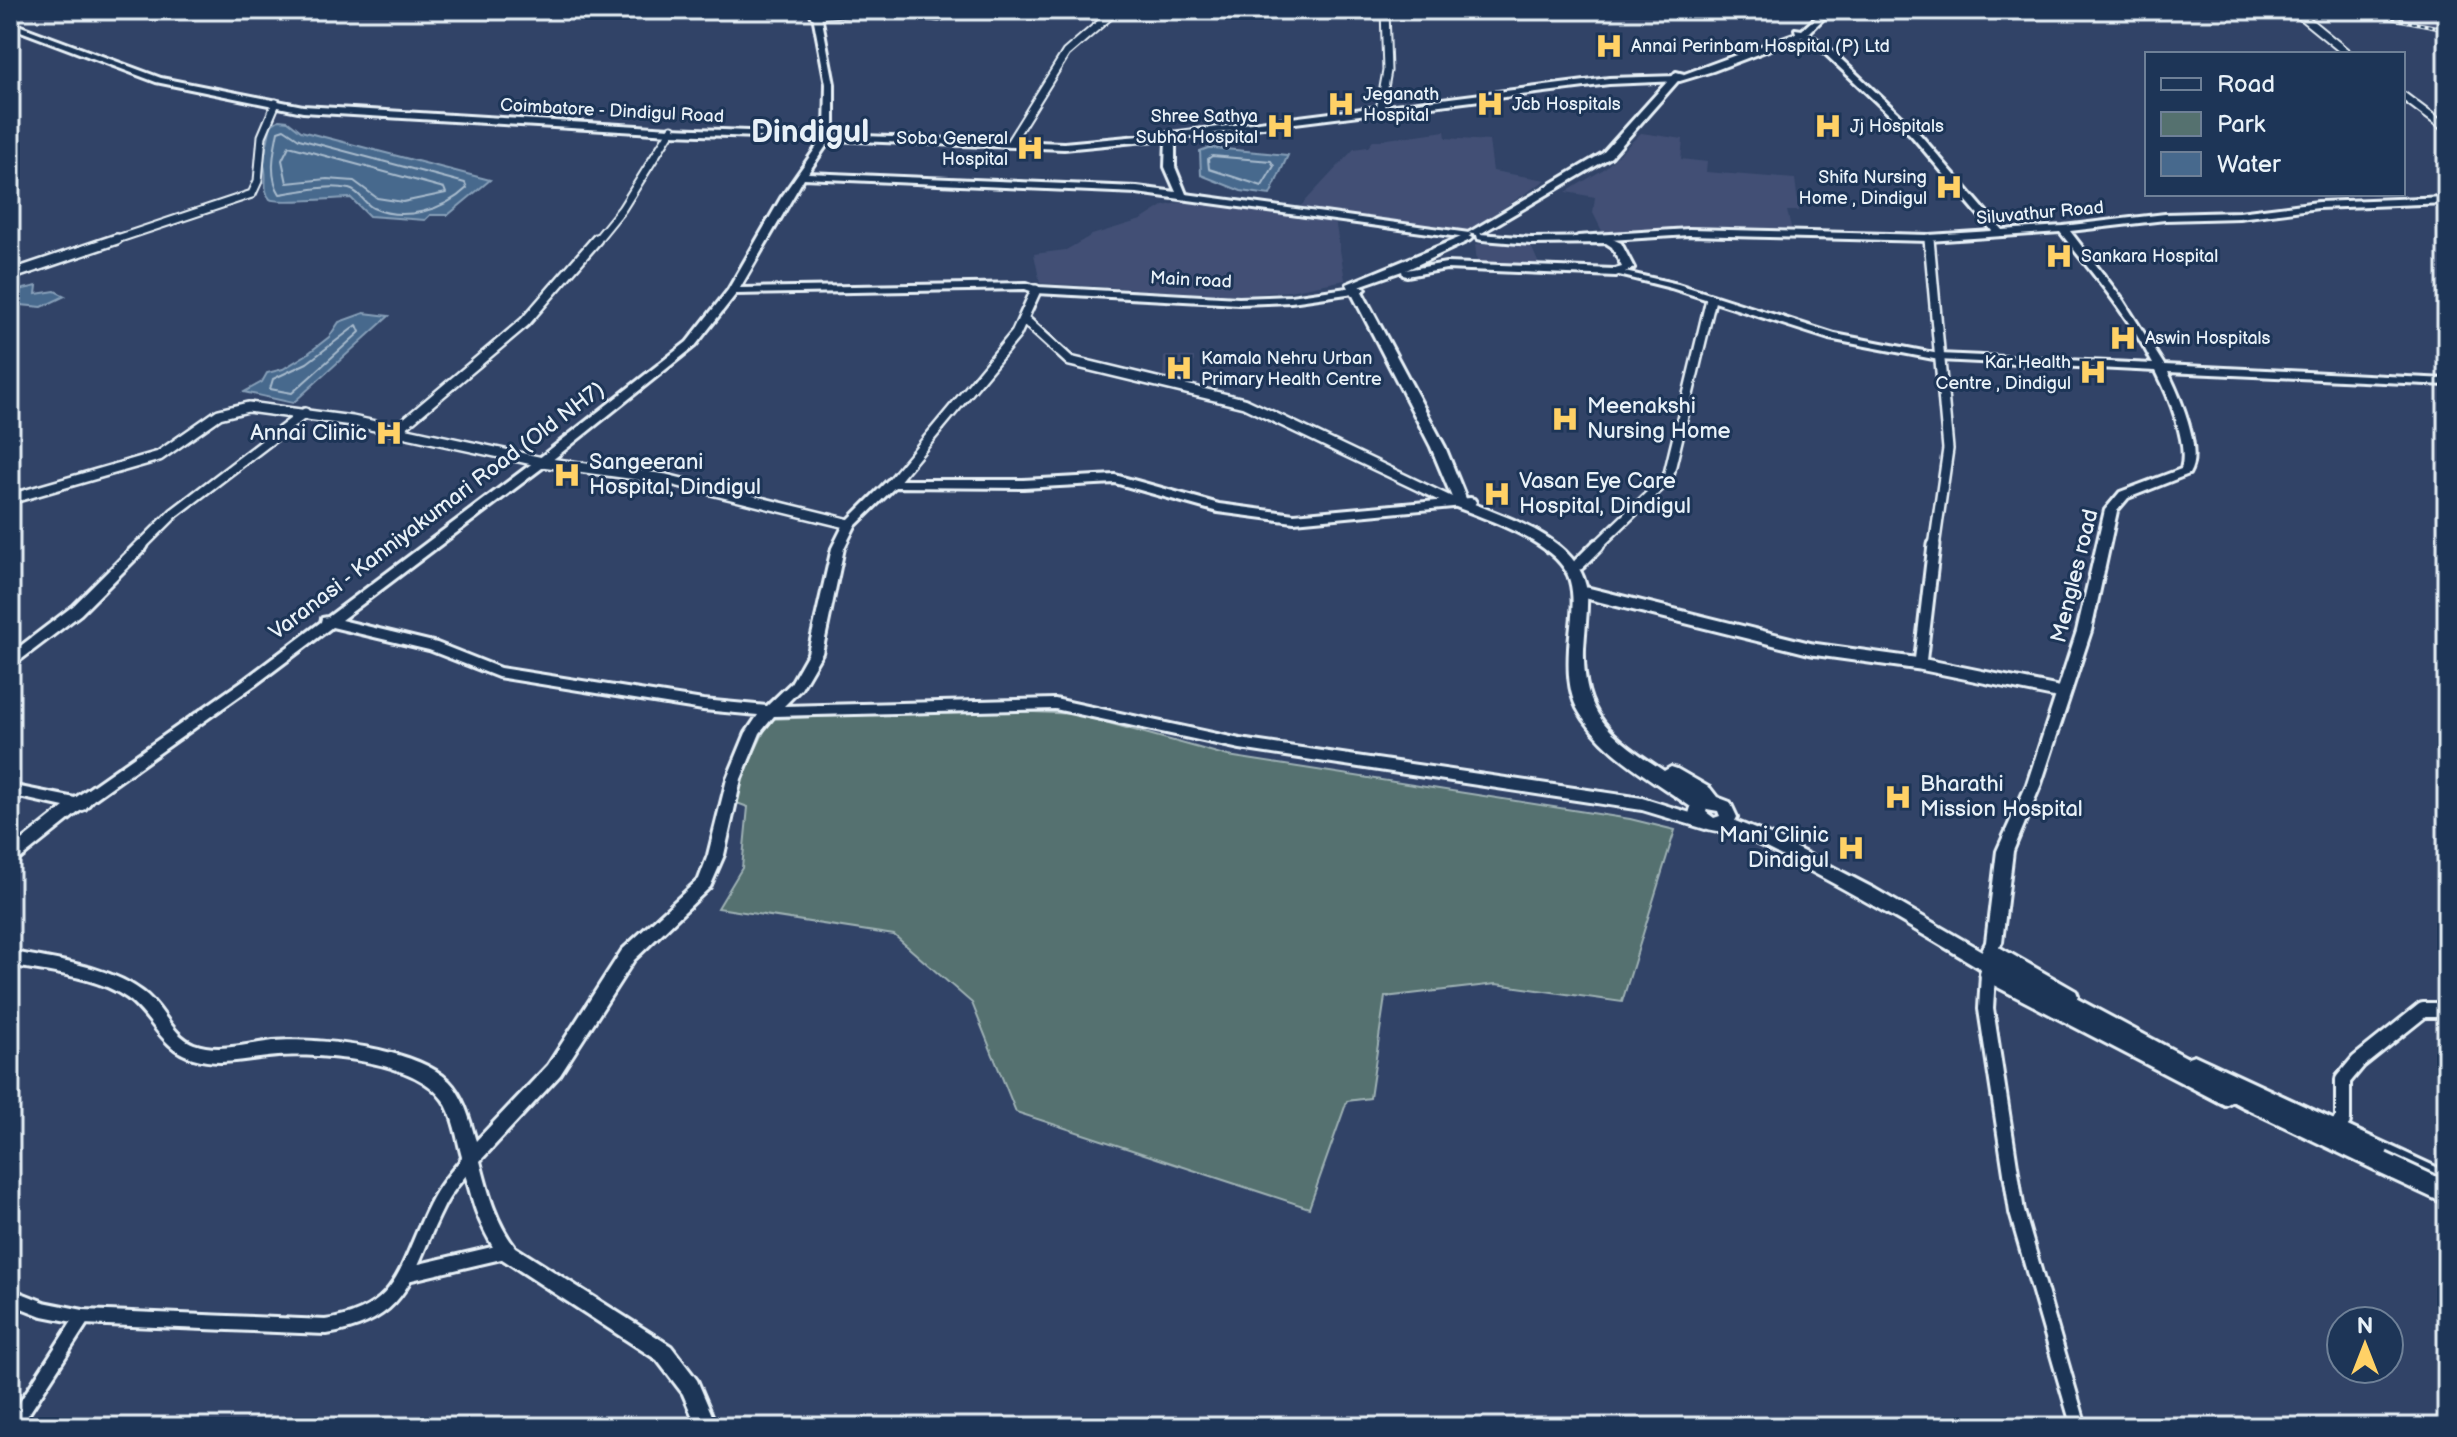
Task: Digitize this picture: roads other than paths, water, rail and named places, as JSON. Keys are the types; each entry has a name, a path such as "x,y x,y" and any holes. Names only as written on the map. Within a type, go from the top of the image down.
{"highway":[{"path":"1497,233 1618,150 1677,77"},
{"path":"1358,292 1474,236 1607,155 1677,77"},
{"path":"1358,292 1369,281 1446,266 1622,271 1620,249 1608,240 1497,233 1474,236"},
{"path":"1444,249 1437,259 1446,266"},
{"path":"1358,292 1438,447 1456,501 1534,537 1569,564 1578,580 1577,677 1584,707 1620,746 1711,813 1988,960 2033,990 2058,998 2250,1101 2447,1193"},
{"path":"1456,501 1539,533 1579,564 1587,593 1584,676 1592,707 1626,741 1696,786 1711,813"}],"main road":[{"path":"1801,32 1821,10"},
{"path":"1801,32 1828,10"},
{"name":"Varanasi - Kanniyakumari Road (Old NH7)","path":"10,859 74,801 250,682 542,462 691,344 733,291 832,126 830,84 815,12"},
{"name":"Coimbatore - Dindigul Road","path":"10,22 159,80 275,104 671,130 1081,146 1629,80 1677,77 1801,32"},
{"path":"1801,32 1862,82 1914,133 1999,233"},
{"path":"1171,136 1170,167 1181,194"},
{"path":"801,175 1077,185 1181,194 1474,236"},
{"name":"Siluvathur Road","path":"1575,240 1636,234 1762,233 1929,238 2063,229 2134,219 2239,215 2318,205 2447,200"},
{"name":"Mengles road","path":"1988,960 1994,942 2005,851 2034,784 2096,592 2114,504 2124,495 2189,467 2183,418 2159,368 2109,287 2063,229"},
{"path":"1620,249 1621,238 1636,234"},
{"path":"1622,271 1867,345 1942,356 2447,382"},
{"path":"1622,271 1791,323"},
{"name":"Main road","path":"733,291 1032,288 1239,301 1358,292"},
{"path":"469,1161 554,1070 628,955 705,883 716,855 734,779 753,733 770,711 788,696 809,666 830,573 850,524 892,483 1023,484 1115,479 1218,508 1294,518 1456,501"},
{"path":"327,621 432,646 498,672 703,705 770,711 1055,704 1240,744 1711,813"},
{"path":"10,790 74,801"},
{"path":"10,852 74,801"},
{"path":"10,958 100,978 128,991 142,1000 171,1036 191,1051 220,1053 287,1048 330,1051 384,1059 422,1072 444,1085 455,1099 469,1161 489,1224 505,1251 664,1353 681,1370 690,1385 707,1427"},
{"path":"1988,960 2010,964 2200,1065 2332,1129 2447,1199"},
{"path":"1988,960 2176,1073 2407,1172 2447,1181"}],"street":[{"path":"815,12 870,11 939,17 952,10"},
{"path":"1010,143 1066,53 1116,10"},
{"path":"1380,110 1387,71 1383,29 1385,10"},
{"path":"2294,10 2346,52"},
{"path":"2405,98 2447,129"},
{"path":"10,275 252,194 259,182 257,158 264,126 275,104"},
{"path":"397,430 525,322 557,288 622,209 671,130"},
{"path":"1920,664 1928,573 1941,513 1948,449 1929,238"},
{"path":"892,483 930,443 963,396 1026,321 1032,288"},
{"path":"1579,564 1668,478 1711,299"},
{"path":"1026,321 1070,361 1242,407 1456,501"},
{"path":"10,499 159,456 229,410 248,407 305,413 397,430 542,462 673,480 850,524"},
{"path":"10,661 77,610 174,513 305,413"},
{"path":"1587,593 1812,649 1920,664 2062,693"},
{"path":"1988,960 1986,1009 2017,1212 2079,1427"},
{"path":"2332,1129 2343,1121 2343,1080 2358,1062 2423,1010 2447,1010"},
{"path":"10,1296 43,1309 83,1317 347,1326 375,1315 411,1273 433,1213 448,1185 469,1161"},
{"path":"411,1273 505,1251"},
{"path":"12,1427 83,1317"}],"water":[{"path":"279,120 288,121 301,131 490,180 448,215 430,215 425,220 369,216 351,198 270,199 263,163 271,125"},
{"path":"1208,148 1288,155 1270,195 1241,191 1201,175 1200,151"},
{"path":"37,286 36,294 55,291 65,296 42,307 10,304 10,292"},
{"path":"364,313 389,316 293,403 244,392 262,382 267,373 283,369 306,355 329,337 339,322"}],"railway":[{"path":"2349,10 2447,29"}],"place":[{"name":"Annai Perinbam Hospital (P) Ltd","path":"1609,46"},
{"name":"Jeganath Hospital","path":"1341,104"},
{"name":"Jcb Hospitals","path":"1490,104"},
{"name":"Shree Sathya Subha Hospital","path":"1280,126"},
{"name":"Jj Hospitals","path":"1828,126"},
{"name":"Soba General Hospital","path":"1030,148"},
{"name":"Shifa Nursing Home , Dindigul","path":"1949,187"},
{"name":"Sankara Hospital","path":"2059,256"},
{"name":"Aswin Hospitals","path":"2123,338"},
{"name":"Kamala Nehru Urban Primary Health Centre","path":"1179,368"},
{"name":"Kar Health Centre , Dindigul","path":"2093,372"},
{"name":"Meenakshi Nursing Home","path":"1565,419"},
{"name":"Annai Clinic","path":"389,433"},
{"name":"Sangeerani Hospital, Dindigul","path":"567,475"},
{"name":"Vasan Eye Care Hospital, Dindigul","path":"1497,494"},
{"name":"Bharathi Mission Hospital","path":"1898,797"},
{"name":"Mani Clinic Dindigul","path":"1851,848"}],"district":[{"name":"Dindigul","path":"810,132"}]}
